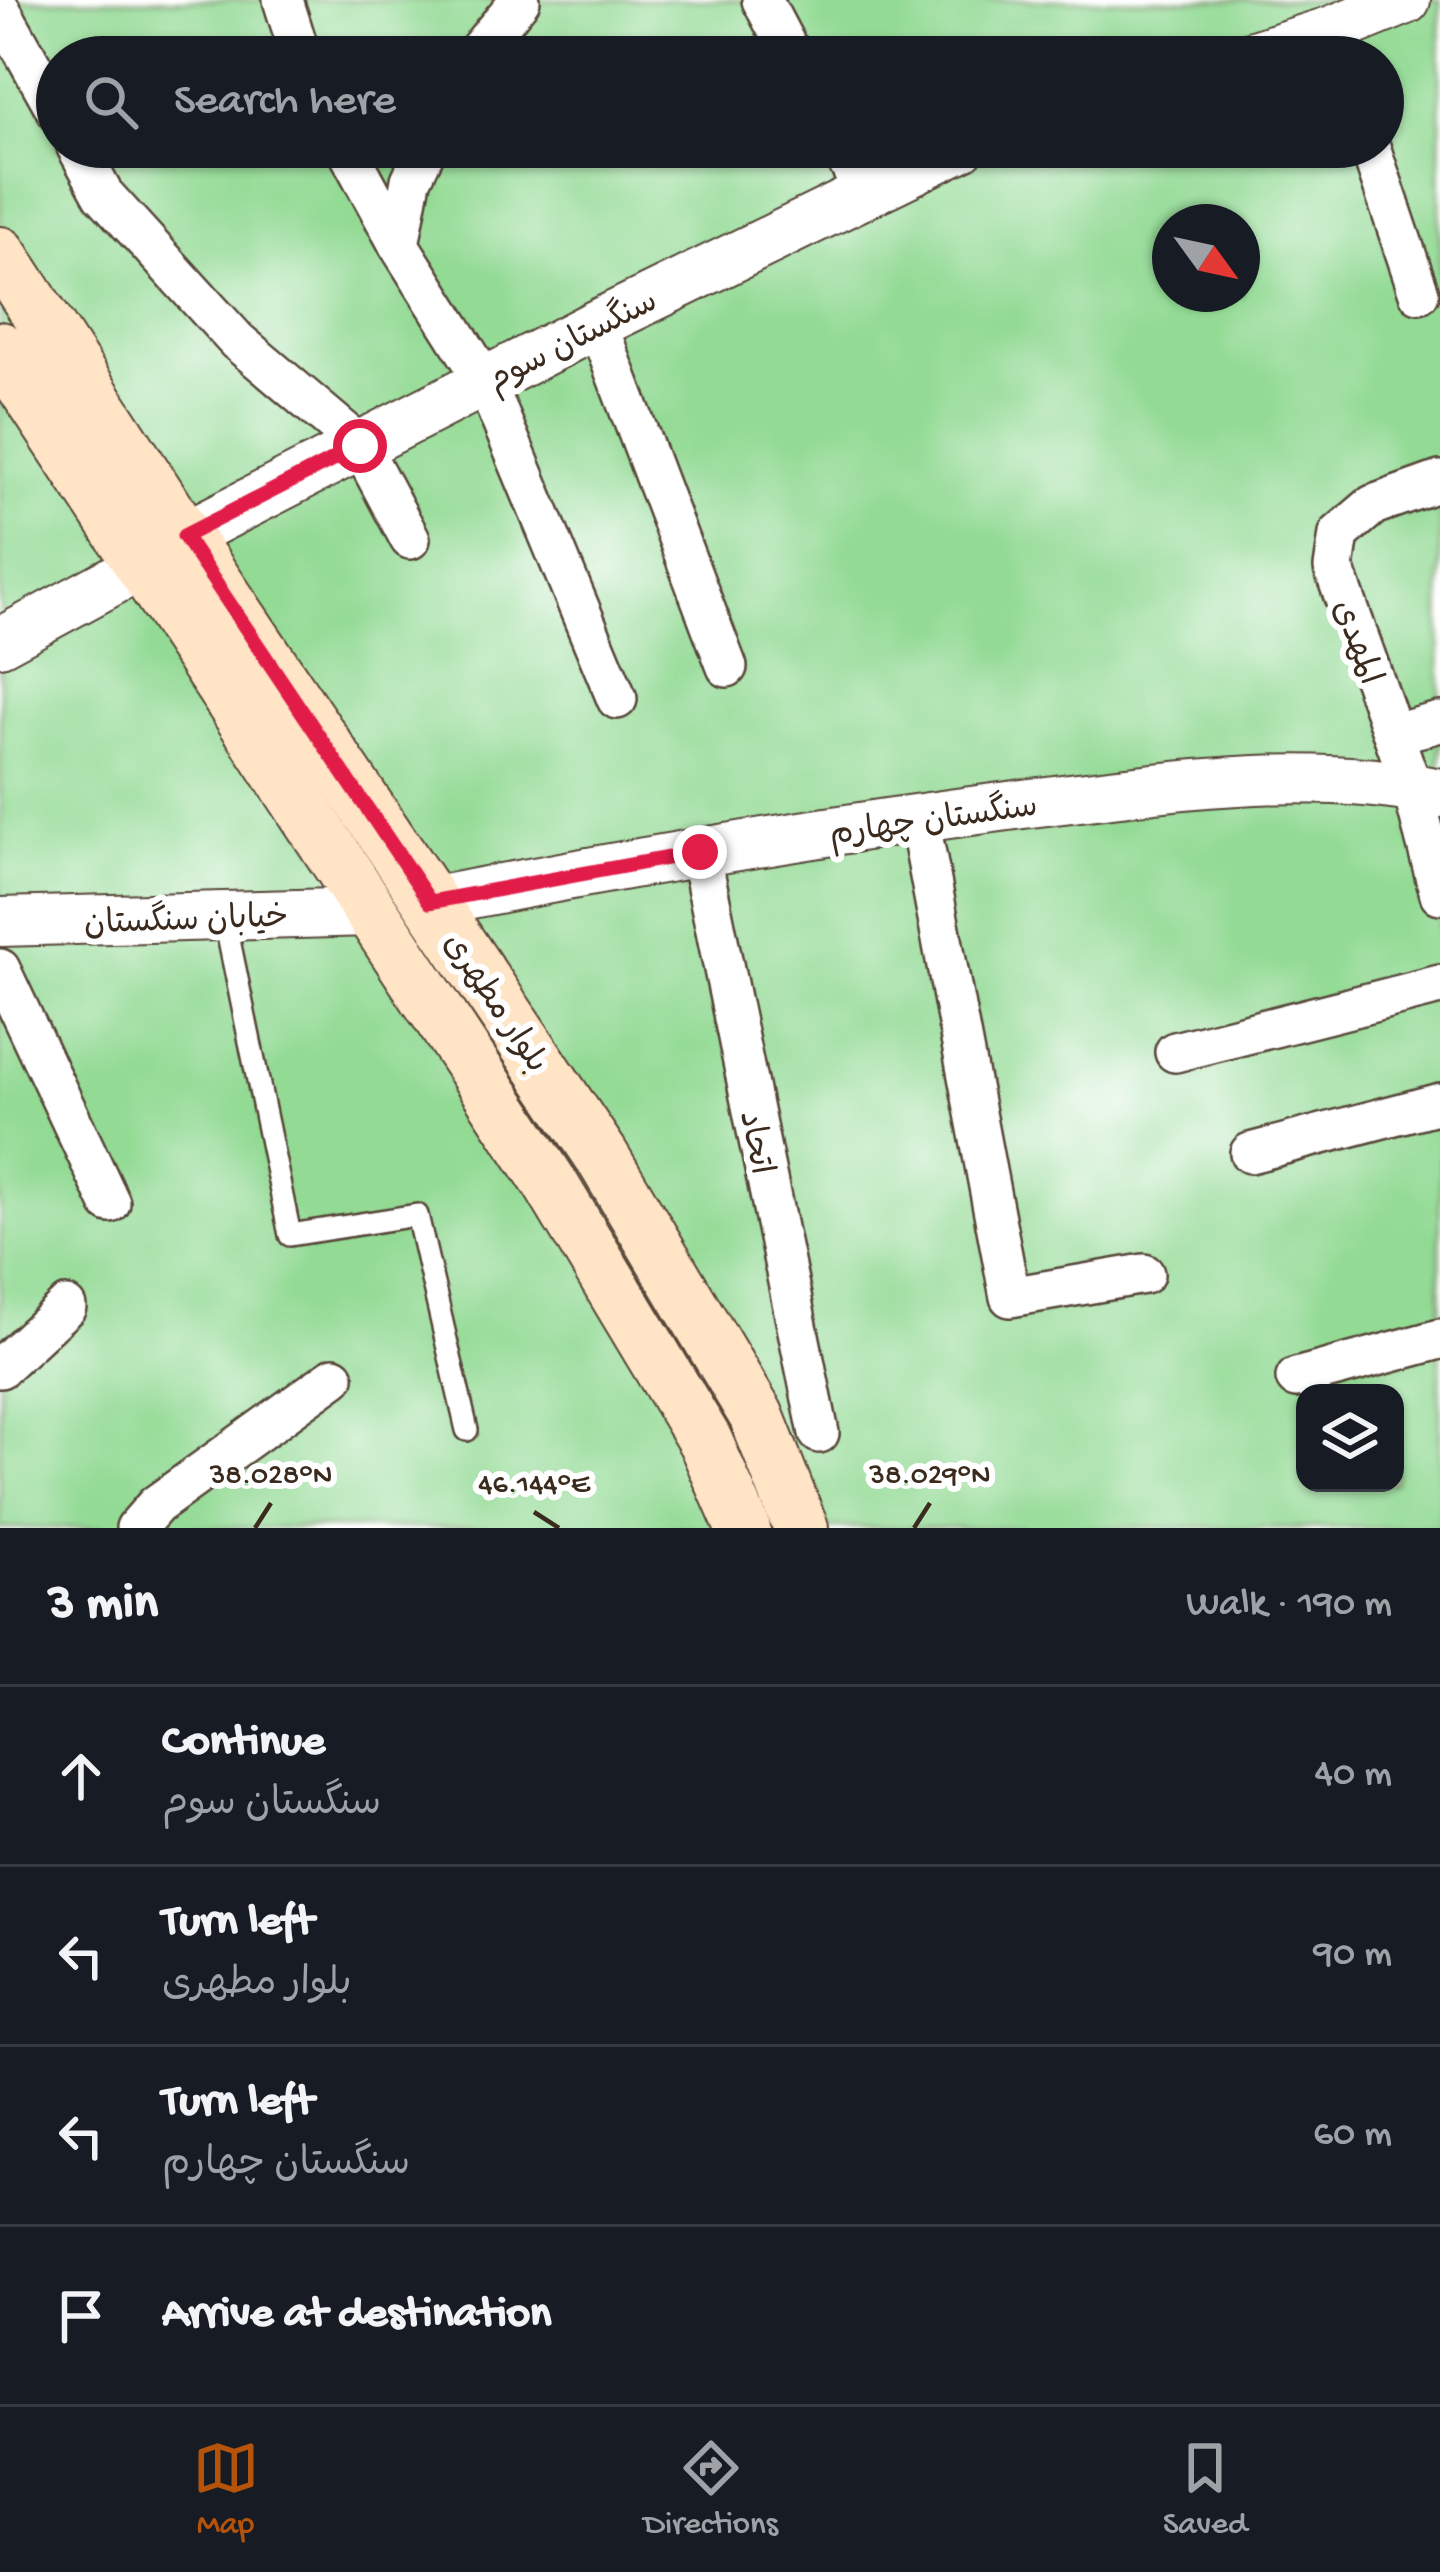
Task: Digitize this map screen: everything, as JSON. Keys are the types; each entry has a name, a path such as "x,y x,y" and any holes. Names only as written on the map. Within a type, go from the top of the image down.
{"main road":[{"name":"بلوار مطهری","path":"0,254 163,550 372,912 562,1202 705,1442 743,1528"},
{"name":"بلوار مطهری","path":"0,349 163,550 430,902 601,1155 756,1415 801,1528"},
{"path":"372,912 430,902"}],"street":[{"path":"283,0 294,36"},
{"path":"490,36 520,0"},
{"path":"762,0 781,36"},
{"path":"1348,36 1406,0"},
{"path":"0,9 36,73"},
{"path":"89,168 103,194 237,340 360,446 410,539"},
{"path":"357,168 399,245 485,381 617,699"},
{"path":"399,245 417,168"},
{"path":"851,168 865,194"},
{"name":"سنگستان سوم","path":"163,550 597,324 919,168"},
{"path":"1377,168 1419,293"},
{"path":"597,324 727,667"},
{"name":"المهدی","path":"1440,481 1373,505 1339,534 1334,568 1393,734 1426,790 1440,894"},
{"path":"0,642 163,550"},
{"path":"1393,734 1440,722"},
{"name":"سنگستان چهارم","path":"430,902 700,852 1191,782 1313,781 1426,790"},
{"path":"919,818 1010,1297 1144,1274"},
{"name":"اتحاد","path":"700,852 818,1433"},
{"name":"خیابان سنگستان","path":"0,922 372,912"},
{"path":"0,969 110,1203"},
{"path":"1175,1052 1440,985"},
{"path":"1250,1153 1440,1103"},
{"path":"0,1368 66,1307"},
{"path":"1296,1378 1440,1339"},
{"path":"136,1528 156,1505 334,1377"}],"lane":[{"path":"224,916 290,1235 417,1215 466,1430"}],"green space":[{"path":"0,0 1440,0 1440,1528 0,1528"}],"route":[{"path":"360,446 184,536 430,902 700,852"}]}
